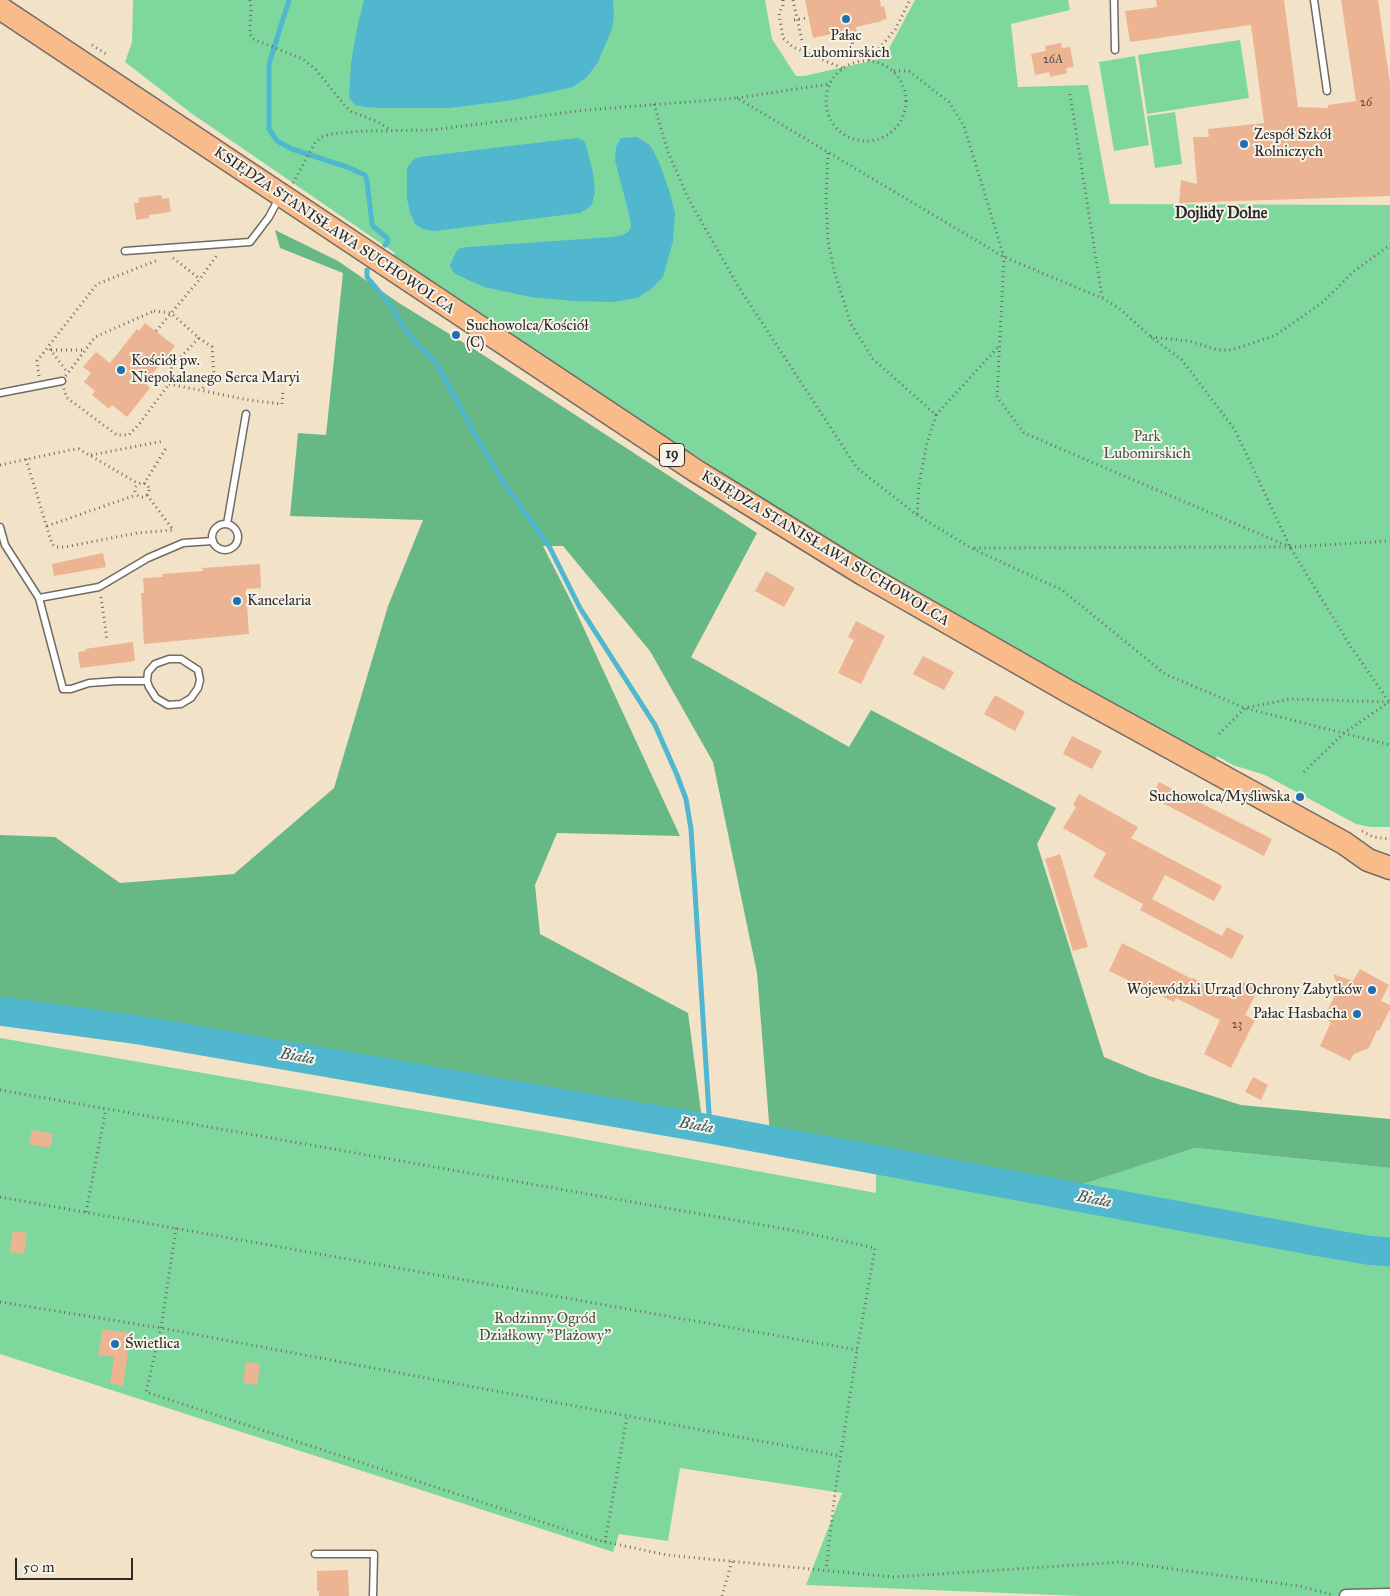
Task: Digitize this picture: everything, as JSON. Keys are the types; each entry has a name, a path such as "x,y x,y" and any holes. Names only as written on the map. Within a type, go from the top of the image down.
{"highway":[{"name":"KSIĘDZA STANISŁAWA SUCHOWOLCA","path":"0,8 267,187 287,190 696,471 863,574 1063,688 1344,843 1368,860 1390,868"},
{"name":"KSIĘDZA STANISŁAWA SUCHOWOLCA","path":"1344,843 1390,851"}],"street":[{"path":"1346,1596 1390,1595"}],"lane":[{"path":"1114,0 1115,50"},
{"path":"1314,0 1327,91"},
{"path":"125,251 250,242 287,190"},
{"path":"0,393 62,381"},
{"path":"227,524 246,414"},
{"path":"227,524 234,527 238,533 238,540 235,546 229,550 222,550 216,547 212,541 217,527 227,524"},
{"path":"0,527 5,545 39,598 63,688 71,689 98,682 147,681"},
{"path":"39,598 100,587 148,558 183,543 212,541"},
{"path":"181,659 198,670 200,680 198,688 191,698 181,704 168,705 156,698 147,681 148,672 155,664 181,659"},
{"path":"315,1554 374,1554 373,1596"}],"path":[{"path":"250,0 250,34 253,39 303,59 316,70 352,112 378,122 391,130"},
{"path":"783,0 783,6 779,14 783,38 793,47 842,68"},
{"path":"793,0 802,41"},
{"path":"869,60 895,30 910,0"},
{"path":"796,20 806,18"},
{"path":"850,33 853,46"},
{"path":"869,60 883,64 894,71 903,83 906,96 905,110 900,124 890,134 877,140 863,141 849,138 837,130 829,118 825,105 826,90 832,78 842,68 855,61 869,60"},
{"path":"894,71 908,71 949,102 964,126 1004,257 997,397 1024,432 1290,547"},
{"path":"287,190 315,143 321,137 331,134 391,130 433,130 586,110 737,98 829,84"},
{"path":"1070,94 1102,298"},
{"path":"737,98 1004,257 1102,298 1119,308 1151,337 1182,360 1235,430 1290,547 1351,647 1390,702"},
{"path":"654,104 668,152 688,198 738,286 857,468 917,515 971,548 1062,590 1165,674 1245,708 1390,745"},
{"path":"828,152 826,200 828,242 834,274 851,324 873,359 936,415"},
{"path":"156,331 200,279 225,244"},
{"path":"1151,337 1189,341 1218,350 1232,350 1276,335 1323,302 1353,272 1390,245"},
{"path":"166,258 172,256 200,279"},
{"path":"40,386 37,361 97,284 161,259"},
{"path":"199,338 172,366 169,384 129,434 117,435 66,397 62,381 95,337 154,311 171,313 212,347 214,375 201,390"},
{"path":"917,515 919,485 926,447 936,415 1000,346"},
{"path":"49,348 85,350"},
{"path":"49,348 68,373"},
{"path":"169,384 249,400 282,404 283,392"},
{"path":"90,455 164,441"},
{"path":"144,484 166,448"},
{"path":"0,465 79,449 139,484 144,484 149,489 147,495"},
{"path":"26,459 52,544 56,548 137,534 173,530"},
{"path":"136,495 135,488 139,484"},
{"path":"47,526 136,495 142,497 147,495"},
{"path":"147,495 183,543"},
{"path":"971,548 1290,547 1390,540"},
{"path":"100,587 107,640"},
{"path":"1218,734 1245,708 1290,699 1390,702"},
{"path":"1304,772 1344,732 1390,702"},
{"path":"0,1090 802,1232 875,1248 834,1492 826,1570"},
{"path":"86,1212 106,1108"},
{"path":"0,1197 857,1350"},
{"path":"176,1228 161,1328 146,1392 605,1542 667,1555 893,1577 1121,1562 1299,1586 1330,1595 1346,1596"},
{"path":"0,1302 161,1328 840,1456"},
{"path":"605,1542 627,1416"},
{"path":"722,1596 732,1561"}],"green space":[{"name":"Park Lubomirskich","path":"133,0 765,0 772,39 796,76 804,76 884,58 915,0 1068,0 1070,10 1011,24 1018,87 1088,85 1110,204 1390,205 1390,827 1371,827 1356,824 1265,775 1233,765 1217,756 1215,760 1061,676 867,565 571,376 393,257 395,253 191,113 125,62 132,42"},
{"path":"1240,40 1249,98 1147,114 1138,55"},
{"path":"1135,56 1149,145 1114,151 1099,62"},
{"path":"1175,112 1182,164 1155,168 1147,116"},
{"path":"275,230 338,261 399,303 477,351 757,533 691,657 849,747 871,710 1056,808 1037,844 1104,1057 1149,1076 1241,1105 1390,1119 1390,1168 1195,1148 1074,1187 770,1134 757,973 713,762 650,651 563,546 543,546 573,605 680,836 557,833 535,885 540,934 688,1013 703,1127 0,1004 0,835 55,837 120,883 234,874 334,788 388,606 423,520 290,516 298,433 326,435 343,273 280,248"},
{"name":"Rodzinny Ogród Działkowy \"Plażowy\"","path":"0,1038 545,1132 876,1193 876,1152 1074,1187 1195,1148 1390,1168 1390,1596 1080,1596 806,1585 842,1493 680,1468 668,1541 619,1534 613,1552 0,1354"}],"water":[{"path":"364,0 613,0 614,15 612,29 598,62 587,77 573,87 513,100 450,108 380,108 355,105 349,98 351,63"},
{"path":"637,137 650,145 659,162 675,213 673,241 663,277 650,290 637,298 613,302 531,297 484,287 455,274 452,270 450,265 460,248 613,237 628,232 631,227 630,218 615,160 616,147 621,138"},
{"path":"577,138 583,140 586,145 593,173 595,193 592,204 580,213 434,231 423,229 415,224 407,199 407,168 413,160 419,157"}],"building":[{"name":"Pałac Lubomirskich","path":"805,0 880,0 881,7 884,6 887,19 856,27 857,32 838,36 837,33 813,38"},
{"path":"1156,0 1284,0 1298,107 1328,108 1328,105 1356,101 1341,0 1378,0 1390,83 1390,196 1179,203 1181,180 1197,184 1193,137 1209,137 1208,129 1264,123 1251,25 1130,42 1125,11 1157,7"},
{"path":"1061,43 1062,48 1070,47 1074,67 1066,68 1067,73 1050,77 1049,72 1035,75 1031,54 1046,51 1045,46"},
{"path":"161,195 162,199 169,198 171,212 149,215 149,218 136,220 134,203 139,203 138,198"},
{"name":"Kościół pw. Niepokalanego Serca Maryi","path":"145,323 175,346 145,383 150,388 127,417 112,405 109,409 92,395 95,391 84,382 91,373 83,367 96,352 110,363 137,329 139,331"},
{"path":"103,553 106,567 54,576 52,564"},
{"path":"260,564 261,588 246,589 249,634 144,644 141,593 144,593 143,578 163,577 162,574 203,571 202,568"},
{"path":"766,571 795,588 784,607 755,591"},
{"path":"856,621 885,636 861,684 838,673 854,640 848,637"},
{"path":"133,642 135,661 80,668 78,652 86,651 85,649"},
{"path":"923,656 954,672 944,690 913,674"},
{"path":"995,695 1025,712 1015,731 984,714"},
{"path":"1072,736 1102,751 1092,769 1063,754"},
{"path":"1159,782 1272,839 1264,856 1151,797"},
{"path":"1079,794 1138,827 1131,838 1222,886 1214,901 1165,875 1152,899 1222,936 1227,927 1244,936 1232,959 1140,910 1143,904 1093,877 1106,853 1063,828 1076,807 1073,805"},
{"path":"1060,854 1088,947 1073,951 1045,859"},
{"path":"1122,943 1232,999 1241,981 1258,990 1245,1015 1255,1020 1231,1068 1204,1054 1220,1020 1176,998 1174,1002 1109,971"},
{"name":"Pałac Hasbacha","path":"1360,969 1389,985 1381,1001 1390,1005 1390,1009 1369,1048 1354,1054 1350,1061 1320,1046 1331,1022 1323,1018 1339,988 1333,974 1353,981"},
{"path":"1253,1077 1268,1085 1261,1100 1245,1092"},
{"path":"32,1130 53,1134 50,1148 29,1144"},
{"path":"13,1231 27,1233 24,1254 10,1252"},
{"name":"Świetlica","path":"103,1329 131,1333 123,1386 110,1383 114,1357 98,1355"},
{"path":"246,1362 260,1364 257,1385 243,1383"},
{"path":"348,1570 349,1596 319,1596 319,1591 317,1591 317,1571"}],"waterway":[{"path":"289,0 269,64 269,129 277,141 292,149 365,175 372,224 387,238 388,242 385,245"},
{"path":"367,270 367,277 388,302 409,335 437,364 479,442 510,492 549,546 580,608 655,725 677,775 686,799 691,829 710,1129"},
{"name":"Biała","path":"0,1011 139,1030 710,1129 1320,1242 1390,1252"}],"place":[{"name":"Pałac Lubomirskich","path":"846,19"},
{"name":"Zespół Szkół Rolniczych","path":"1244,144"},
{"name":"Suchowolca/Kościół (C)","path":"456,335"},
{"name":"Kościół pw. Niepokalanego Serca Maryi","path":"121,370"},
{"name":"Kancelaria","path":"237,601"},
{"name":"Suchowolca/Myśliwska","path":"1300,797"},
{"name":"Wojewódzki Urząd Ochrony Zabytków","path":"1372,990"},
{"name":"Pałac Hasbacha","path":"1357,1014"},
{"name":"Świetlica","path":"115,1344"}],"district":[{"name":"Dojlidy Dolne","path":"1221,214"}]}
